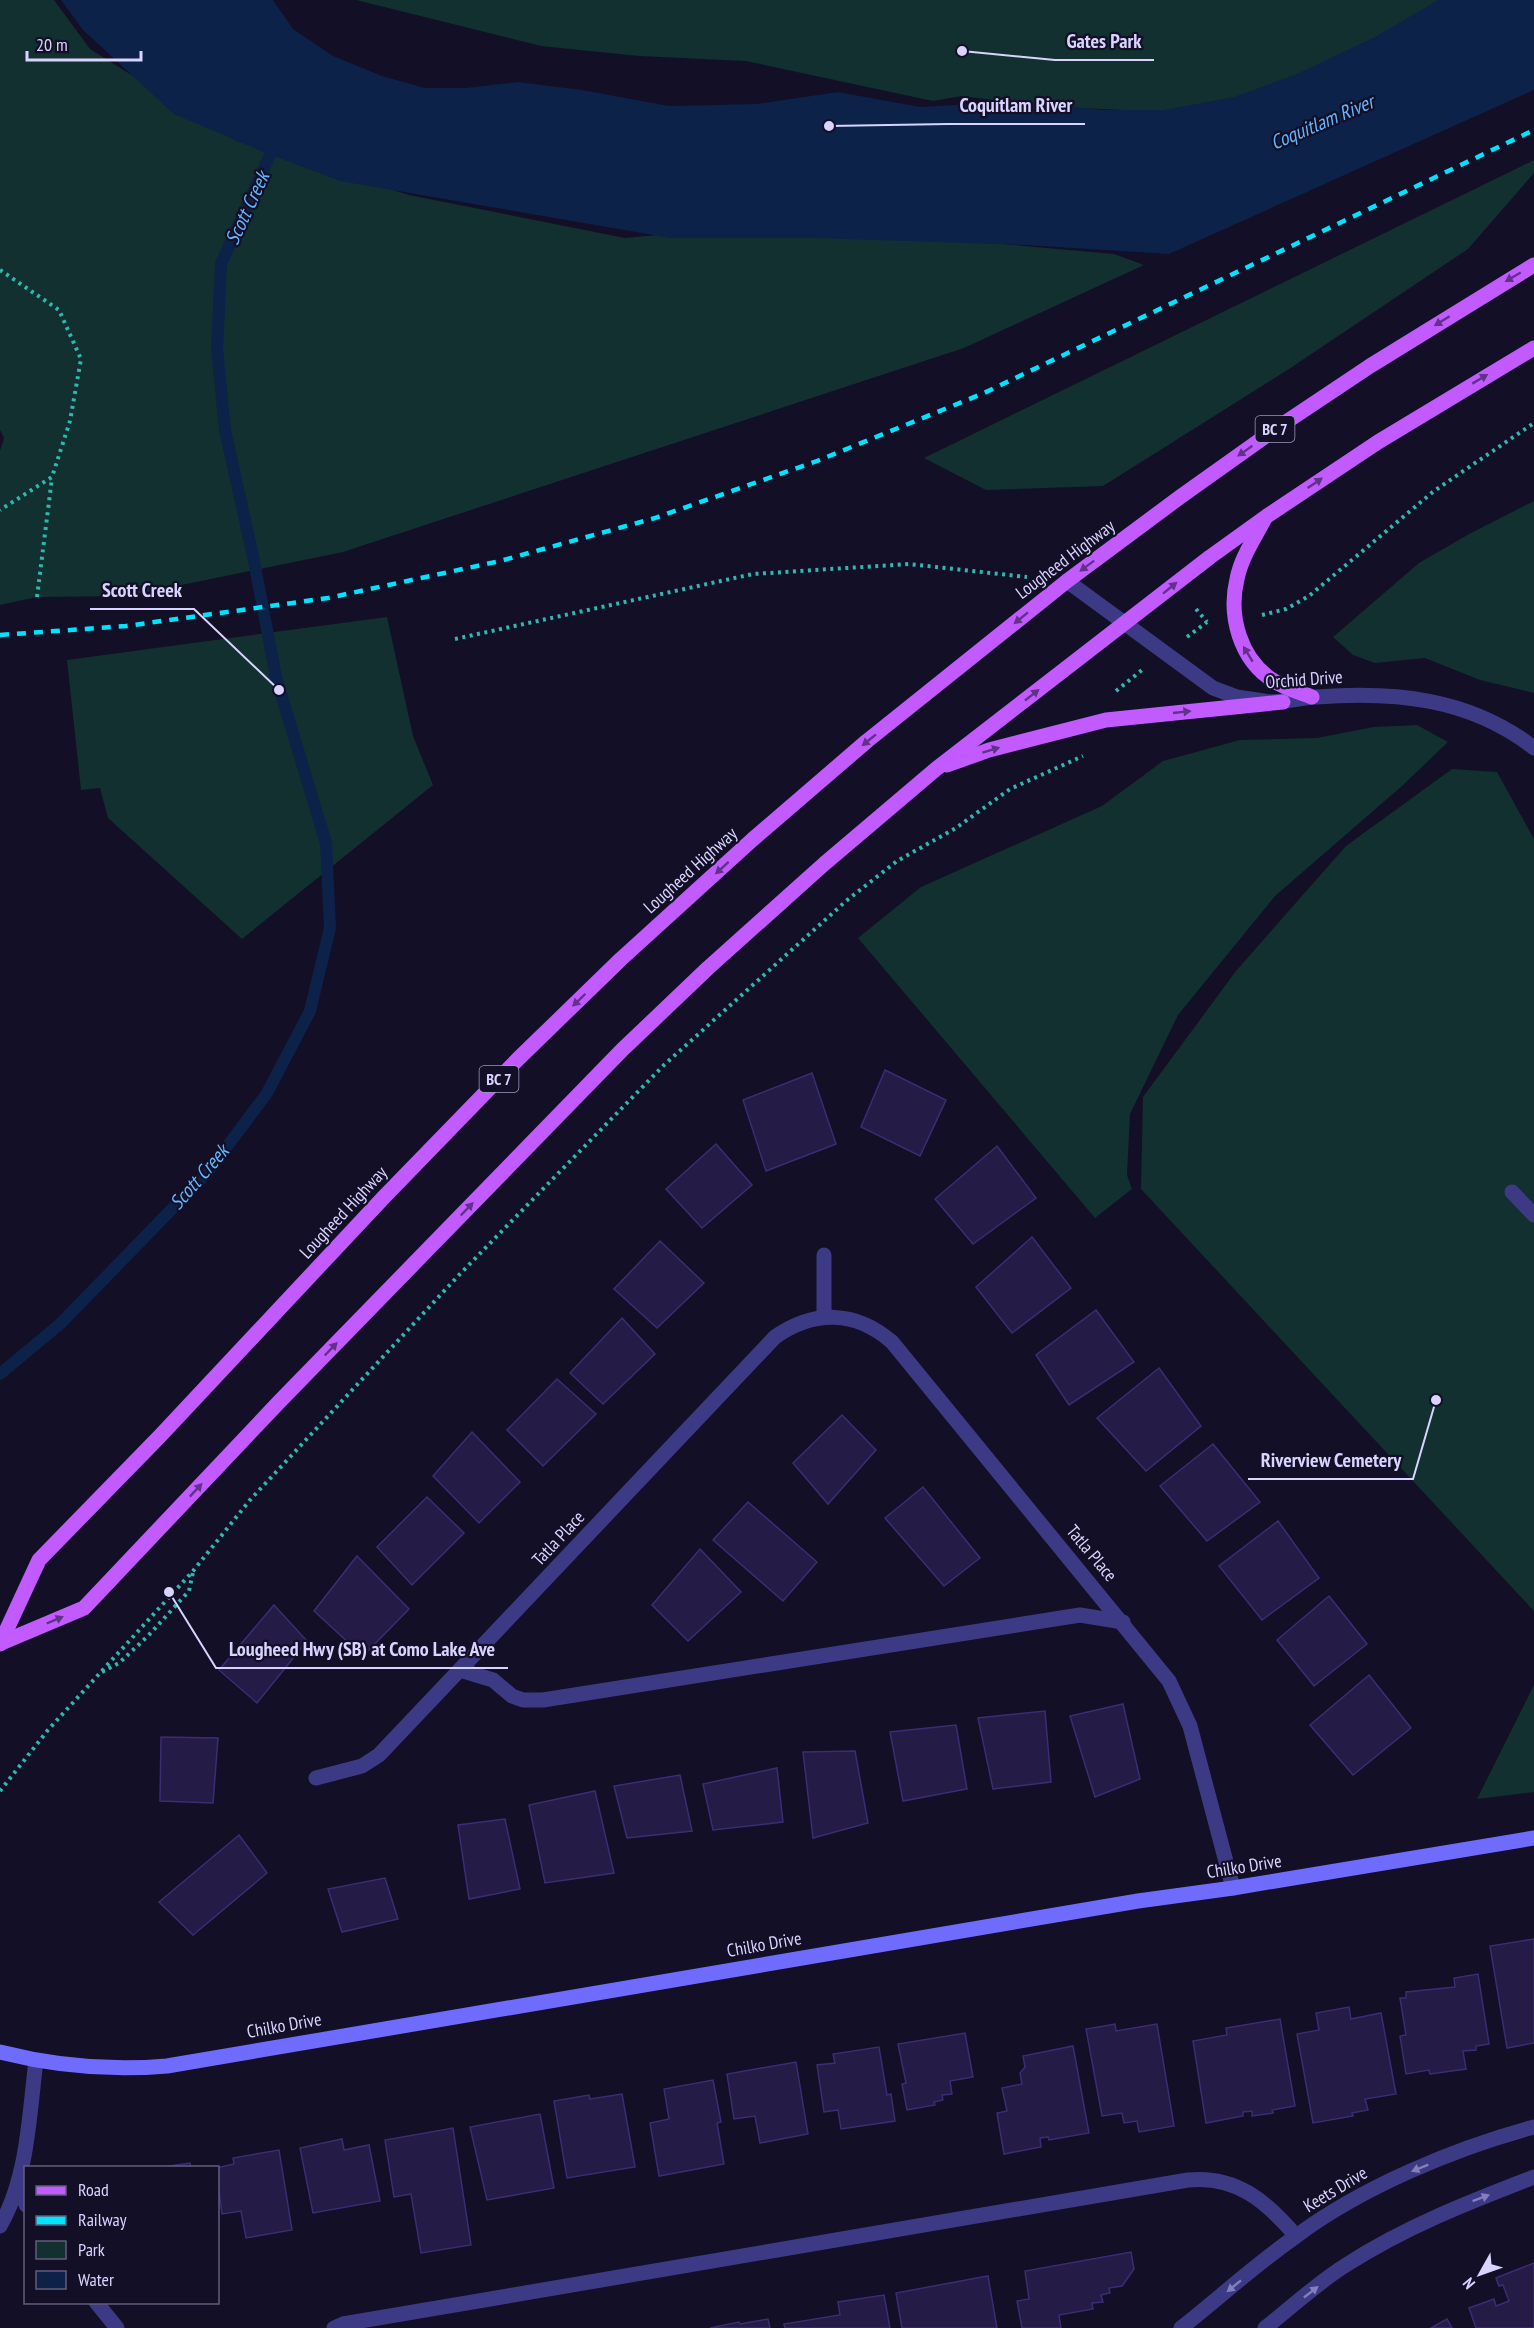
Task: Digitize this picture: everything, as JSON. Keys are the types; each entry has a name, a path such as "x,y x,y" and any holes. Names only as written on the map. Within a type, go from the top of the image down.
{"main road":[{"name":"Lougheed Highway","path":"0,1643 39,1560 518,1059 621,959 752,840 867,741 1067,581 1180,497 1391,353 1534,265"},
{"name":"Lougheed Highway","path":"0,1643 84,1608 271,1411 622,1050 806,880 936,769 1210,557 1267,516 1378,442 1534,348"},
{"path":"1267,516 1244,557 1237,577 1234,598 1238,629 1246,651 1263,674 1275,682 1312,697"},
{"path":"936,769 989,750 1106,720 1283,702"}],"street":[{"name":"Orchid Drive","path":"1067,581 1213,688 1237,697 1258,702 1283,702 1312,697 1385,694 1443,703 1497,724 1534,748"},
{"path":"1512,1192 1534,1215"},
{"path":"824,1255 824,1317"},
{"name":"Tatla Place","path":"316,1778 362,1766 373,1760 775,1337 804,1320 838,1317 873,1327 892,1342 1169,1681 1190,1726 1233,1888"},
{"path":"460,1670 493,1680 512,1696 523,1700 543,1700 1080,1615 1123,1622"},
{"name":"Chilko Drive","path":"0,2052 36,2061 105,2068 132,2069 167,2066 1138,1901 1233,1888 1534,1838"},
{"path":"0,2226 19,2184 36,2061"},
{"name":"Keets Drive","path":"1181,2328 1296,2236 1382,2184 1472,2147 1534,2127"},
{"path":"1266,2328 1344,2266 1396,2235 1458,2206 1534,2178"},
{"path":"334,2328 354,2322 1188,2180 1210,2179 1245,2189 1261,2199 1296,2236"},
{"path":"19,2184 24,2199"},
{"path":"98,2304 117,2328"}],"path":[{"path":"0,270 59,310 81,359 70,421 52,477 37,597"},
{"path":"1254,617 1286,609 1309,596 1434,490 1534,423"},
{"path":"0,510 52,477"},
{"path":"454,639 753,574 909,564 1067,581"},
{"path":"1196,609 1207,622"},
{"path":"1114,696 1116,689 1136,675"},
{"path":"0,1791 48,1730 193,1571 250,1500 290,1456 459,1275 664,1065 846,901 897,861 956,828 1010,789 1086,755"},
{"path":"97,1675 119,1663 148,1636 189,1591 193,1571"}],"green space":[{"path":"0,0 54,0 90,49 237,141 409,195 625,238 782,224 1114,254 1144,265 964,348 343,552 128,596 37,597 0,605 0,451 4,438 0,430"},
{"path":"356,0 1525,0 1267,97 1169,112 1036,106 962,96 933,101 746,61 639,56 541,46"},
{"path":"1534,160 1534,173 1468,249 1289,369 1103,486 986,490 924,458"},
{"path":"1534,501 1534,693 1480,680 1425,658 1375,663 1353,655 1333,637 1419,563"},
{"path":"387,617 413,736 433,785 242,939 108,818 100,788 81,790 67,660"},
{"path":"1417,725 1448,742 1402,786 1275,896 1178,1015 1130,1114 1127,1175 1132,1189 1095,1218 858,938 921,887 1102,806 1163,761 1240,740 1317,738 1374,727"},
{"path":"1452,769 1497,772 1534,839 1534,1611 1141,1189 1143,1097 1236,971 1346,846"},
{"path":"1534,1685 1534,1792 1477,1799"}],"water":[{"name":"Coquitlam River","path":"61,0 273,0 293,29 333,56 382,76 425,88 466,88 518,82 582,90 669,106 757,104 838,92 920,107 1021,101 1103,110 1164,110 1234,97 1297,74 1375,37 1438,0 1534,0 1534,90 1169,254 1025,245 819,238 671,238 340,181 261,151 174,114 83,30"}],"building":[{"path":"885,1070 946,1100 920,1156 861,1127"},
{"path":"812,1073 836,1144 766,1171 743,1100"},
{"path":"716,1144 752,1185 702,1228 666,1189"},
{"path":"997,1146 1036,1198 973,1244 935,1199"},
{"path":"1032,1237 1071,1288 1012,1333 976,1287"},
{"path":"660,1241 704,1283 657,1328 614,1289"},
{"path":"1096,1310 1134,1362 1069,1405 1036,1355"},
{"path":"622,1318 655,1354 603,1404 570,1373"},
{"path":"1159,1368 1201,1426 1146,1471 1097,1418"},
{"path":"557,1379 596,1414 543,1466 507,1430"},
{"path":"842,1415 876,1450 828,1504 793,1463"},
{"path":"472,1432 520,1482 479,1523 433,1476"},
{"path":"1213,1444 1260,1502 1207,1541 1160,1486"},
{"path":"923,1487 980,1558 944,1586 885,1518"},
{"path":"427,1497 464,1533 412,1585 377,1547"},
{"path":"748,1502 817,1562 783,1601 713,1540"},
{"path":"1278,1521 1319,1578 1262,1620 1219,1566"},
{"path":"700,1549 741,1592 688,1641 652,1605"},
{"path":"357,1556 409,1609 363,1656 314,1611"},
{"path":"1329,1596 1367,1644 1314,1686 1277,1640"},
{"path":"274,1605 307,1641 257,1703 219,1670"},
{"path":"1369,1675 1411,1728 1353,1775 1310,1725"},
{"path":"1123,1704 1140,1779 1095,1797 1070,1716"},
{"path":"1045,1711 1051,1782 993,1789 978,1718"},
{"path":"956,1725 967,1789 903,1801 890,1732"},
{"path":"161,1737 218,1738 213,1803 160,1801"},
{"path":"855,1751 868,1823 813,1838 803,1752"},
{"path":"777,1768 783,1822 713,1830 703,1784"},
{"path":"680,1775 692,1831 627,1838 614,1786"},
{"path":"595,1791 614,1873 545,1883 529,1805"},
{"path":"505,1819 520,1889 469,1899 458,1825"},
{"path":"239,1835 267,1873 193,1935 159,1902"},
{"path":"385,1878 398,1919 342,1932 328,1889"},
{"path":"1534,1939 1534,2043 1507,2048 1490,1946"},
{"path":"1478,1974 1489,2044 1476,2046 1476,2050 1463,2051 1466,2069 1430,2074 1429,2070 1406,2074 1400,2036 1406,2035 1400,1998 1406,1998 1406,1992 1455,1987 1454,1978"},
{"path":"1349,2007 1351,2019 1381,2013 1396,2094 1365,2099 1368,2110 1352,2113 1353,2116 1313,2123 1297,2034 1319,2030 1316,2013"},
{"path":"1280,2019 1295,2106 1272,2110 1273,2113 1252,2116 1252,2111 1243,2112 1243,2116 1206,2123 1193,2041 1227,2035 1226,2028"},
{"path":"1115,2024 1116,2031 1157,2024 1174,2126 1139,2132 1137,2121 1124,2123 1122,2113 1102,2116 1086,2029"},
{"path":"965,2033 973,2077 950,2081 952,2094 942,2095 943,2100 934,2102 935,2105 907,2110 902,2084 906,2083 898,2044"},
{"path":"1073,2046 1089,2133 1049,2140 1048,2137 1040,2138 1041,2147 1004,2154 997,2113 1007,2111 1002,2088 1022,2084 1020,2073 1025,2067 1023,2056"},
{"path":"879,2047 887,2095 891,2094 895,2121 841,2129 838,2110 824,2112 817,2065 835,2063 833,2054"},
{"path":"796,2062 808,2134 760,2143 755,2116 734,2119 727,2074"},
{"path":"713,2080 721,2122 717,2123 724,2164 659,2176 650,2123 669,2119 664,2089"},
{"path":"622,2094 635,2167 567,2178 554,2101 589,2095 590,2099"},
{"path":"540,2114 554,2188 487,2200 470,2127"},
{"path":"453,2128 471,2245 421,2253 411,2194 394,2197 385,2140"},
{"path":"342,2139 344,2150 369,2145 380,2201 313,2213 300,2148"},
{"path":"279,2150 292,2230 246,2238 241,2211 222,2214 219,2167 234,2164 233,2158"},
{"path":"190,2163 191,2166 170,2166"},
{"path":"1131,2252 1134,2269 1122,2286 1109,2288 1110,2293 1101,2295 1103,2302 1092,2303 1093,2309 1059,2315 1061,2328 1022,2328 1017,2301 1029,2299 1025,2271"},
{"path":"1534,2263 1534,2328 1476,2328 1469,2308 1494,2299 1496,2306 1509,2301 1503,2285 1499,2286 1496,2278"},
{"path":"988,2276 997,2328 902,2328 896,2293"},
{"path":"884,2295 890,2328 785,2328 784,2324 840,2315 838,2302"},
{"path":"768,2319 770,2328 710,2328 739,2322 740,2324"},
{"path":"1447,2319 1452,2328 1431,2328"}],"waterway":[{"name":"Scott Creek","path":"0,1374 60,1324 208,1172 267,1093 310,1011 330,928 326,843 276,677 254,561 225,430 217,349 221,264 276,141"}],"railway":[{"path":"0,635 126,626 328,598 500,561 655,518 817,461 984,393 1534,130"}],"place":[{"name":"Gates Park","path":"962,51"},
{"name":"Coquitlam River","path":"829,126"},
{"name":"Scott Creek","path":"279,690"},
{"name":"Riverview Cemetery","path":"1436,1400"},
{"name":"Lougheed Hwy (SB) at Como Lake Ave","path":"169,1592"}]}
